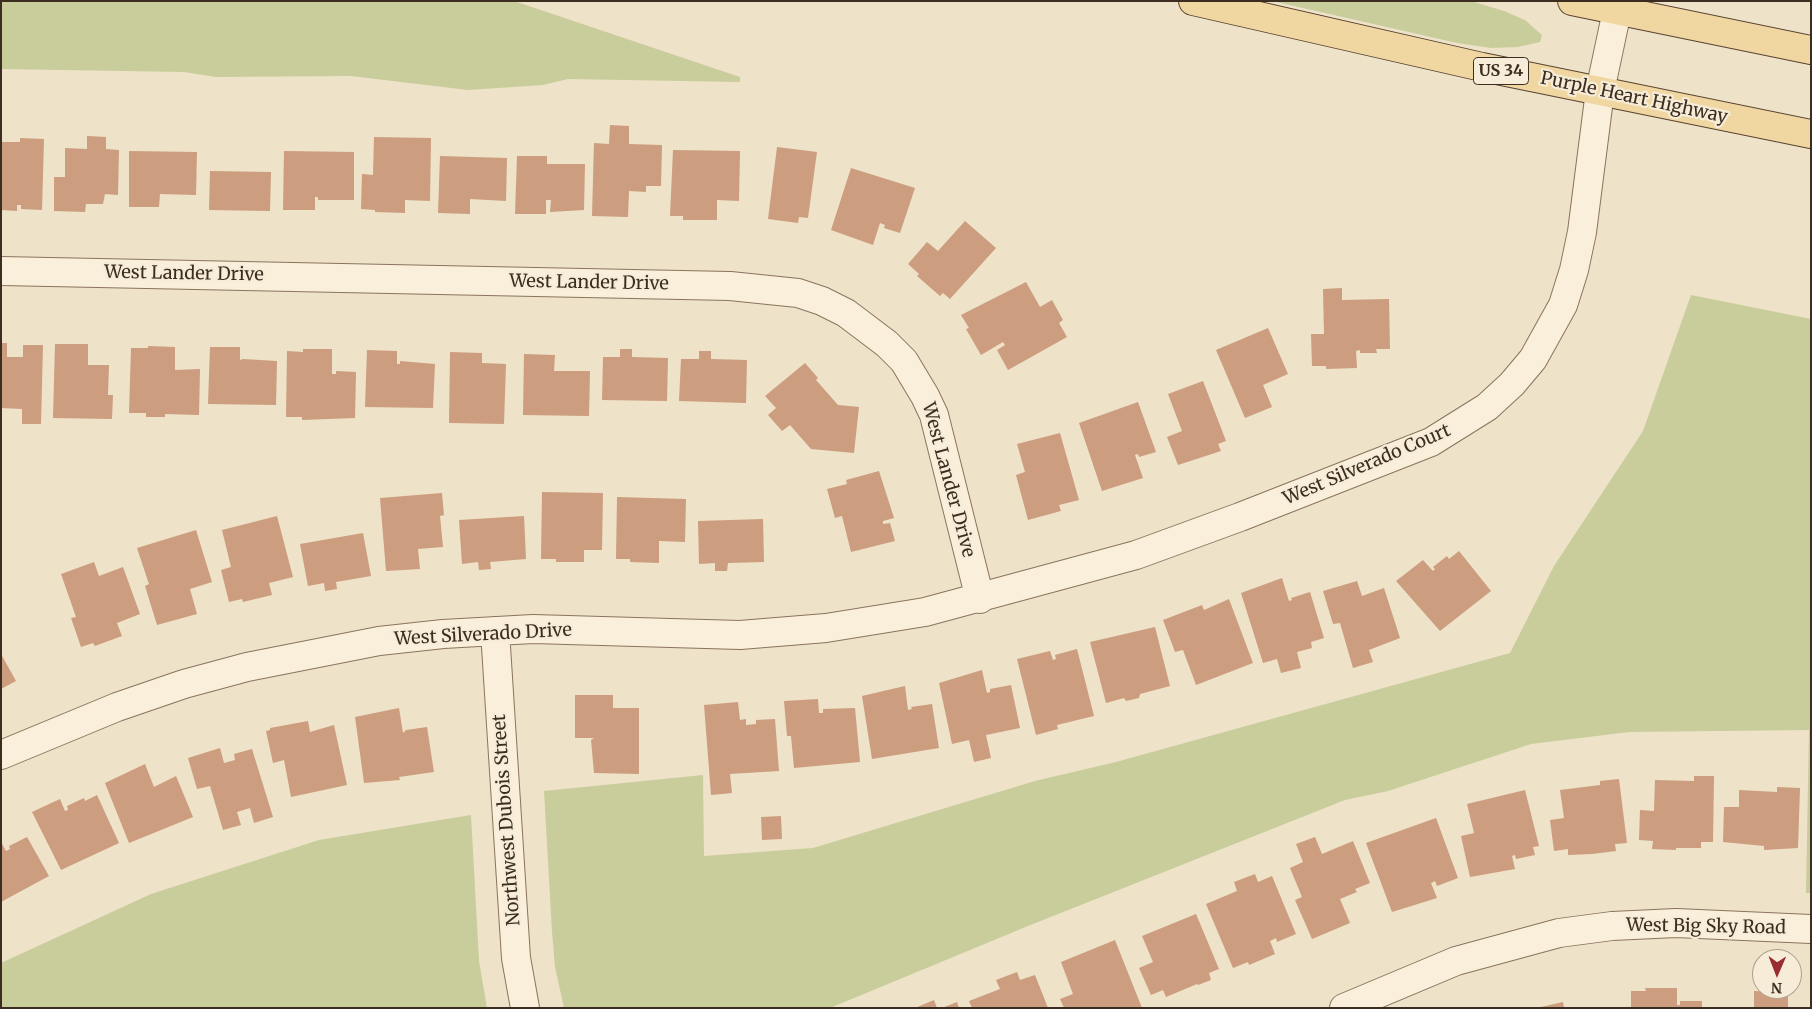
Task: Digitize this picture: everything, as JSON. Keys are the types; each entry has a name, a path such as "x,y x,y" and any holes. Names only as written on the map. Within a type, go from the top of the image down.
{"main road":[{"name":"Purple Heart Highway","path":"1194,1 1482,67 1811,134"},
{"path":"1572,1 1811,50"}],"street":[{"name":"West Silverado Court","path":"980,599 1136,555 1187,538 1431,442 1488,407 1512,384 1533,359 1563,305 1574,270 1582,232 1600,91 1617,11"},
{"name":"West Lander Drive","path":"1,270 730,286 788,291 822,300 846,313 887,344 904,361 925,396 934,415 980,599"},
{"name":"West Silverado Drive","path":"1,755 118,707 184,684 247,667 379,641 495,631 580,629 687,635 740,635 876,621 980,599"},
{"name":"Northwest Dubois Street","path":"495,631 516,958 525,1008"},
{"name":"West Big Sky Road","path":"1344,1008 1456,961 1559,934 1612,926 1676,923 1811,929"}],"green space":[{"path":"1,1 514,1 740,77 740,82 568,79 543,85 468,90 351,76 216,77 184,72 1,69"},
{"path":"1272,1 1471,1 1504,11 1525,20 1542,35 1540,42 1518,47 1491,48 1457,43"},
{"path":"1691,295 1811,319 1811,893 1806,893 1809,730 1629,732 1531,744 1388,791 1345,800 1028,926 830,1008 564,1008 555,967 544,791 703,775 704,856 813,848 1035,781 1116,762 1510,653 1554,566 1643,431"},
{"path":"471,815 479,961 487,1008 1,1008 1,963 151,894 319,840"}],"building":[{"path":"610,125 629,126 629,144 662,145 661,186 646,186 646,192 629,191 628,217 592,216 594,143 609,144"},
{"path":"87,136 106,137 106,149 119,150 118,195 105,194 103,204 86,204 85,212 54,211 54,177 65,177 65,148 87,149"},
{"path":"374,137 431,138 430,201 405,200 405,213 375,212 375,210 361,209 362,174 373,175"},
{"path":"20,138 44,139 42,210 21,209 21,205 17,205 17,211 1,210 1,142 20,142"},
{"path":"777,147 817,152 808,218 799,217 798,223 768,219"},
{"path":"673,150 740,151 739,201 717,200 717,220 683,220 683,216 670,216"},
{"path":"129,151 197,152 196,195 160,194 159,207 129,207"},
{"path":"284,151 354,152 354,200 318,200 318,197 315,197 315,210 283,210"},
{"path":"440,156 507,158 506,201 470,199 470,214 438,213"},
{"path":"517,156 547,156 547,164 585,164 584,210 550,212 551,200 546,200 546,214 515,214"},
{"path":"851,168 915,188 900,233 884,228 885,225 880,223 873,245 831,230"},
{"path":"210,171 271,172 270,211 209,210"},
{"path":"965,221 996,248 950,299 943,293 940,296 917,276 919,274 908,264 927,242 938,251"},
{"path":"1026,282 1040,307 1052,300 1063,320 1059,323 1067,337 1008,370 997,350 1005,345 1003,342 981,355 966,329 969,328 961,315"},
{"path":"1342,288 1342,300 1389,299 1390,349 1376,349 1377,353 1360,353 1360,350 1356,351 1357,368 1326,369 1326,366 1312,366 1311,334 1324,334 1323,289"},
{"path":"1268,328 1288,374 1263,385 1272,407 1245,418 1216,350"},
{"path":"1,343 7,343 7,357 23,357 23,345 43,345 41,424 22,424 22,409 1,408"},
{"path":"55,344 88,344 88,365 109,365 108,395 113,395 112,419 53,418"},
{"path":"148,346 175,347 175,370 200,369 199,415 165,414 165,417 146,417 146,413 129,413 131,348 148,348"},
{"path":"210,347 240,347 240,360 277,361 276,405 208,404"},
{"path":"303,349 332,349 332,374 336,374 336,371 356,372 355,418 302,420 302,417 286,417 287,351 303,352"},
{"path":"620,349 632,349 632,357 668,358 667,401 602,400 603,357 620,357"},
{"path":"367,350 397,351 397,364 400,364 400,361 435,364 433,408 365,407"},
{"path":"699,351 711,351 711,359 747,360 746,403 679,401 681,359 699,359"},
{"path":"450,352 482,353 482,363 506,364 504,424 449,423"},
{"path":"524,354 555,355 554,371 590,371 589,416 523,415"},
{"path":"805,363 818,378 816,380 838,405 859,407 854,453 811,449 790,425 782,431 768,415 776,408 765,396"},
{"path":"1203,381 1226,441 1218,444 1221,451 1178,465 1167,437 1182,431 1168,394"},
{"path":"1138,402 1156,452 1139,457 1138,454 1135,455 1143,478 1102,491 1079,423"},
{"path":"1060,433 1079,500 1059,505 1061,511 1028,520 1016,475 1025,472 1017,444"},
{"path":"879,471 894,518 883,521 883,524 890,523 895,541 851,552 842,516 835,518 827,489 847,484 846,480"},
{"path":"542,492 603,493 602,550 584,550 584,562 556,562 556,559 541,559"},
{"path":"442,493 444,515 440,516 443,547 418,549 420,569 386,571 380,498"},
{"path":"617,497 686,499 685,542 659,541 659,563 630,562 630,559 616,559"},
{"path":"277,516 293,577 269,583 272,595 243,602 242,599 229,602 221,570 231,567 222,530"},
{"path":"524,516 526,559 490,562 491,569 479,570 478,562 462,564 459,520"},
{"path":"763,519 764,562 728,563 727,571 715,571 715,563 699,564 698,521"},
{"path":"196,530 212,582 190,589 197,614 157,625 145,586 149,584 137,548"},
{"path":"363,533 371,576 336,582 337,589 325,591 324,583 308,586 300,544"},
{"path":"1459,551 1491,591 1440,631 1396,581 1423,560 1433,571 1435,569 1433,567 1447,556 1449,559"},
{"path":"94,562 99,576 123,567 140,614 117,623 122,636 95,646 93,643 81,647 71,618 76,617 61,574"},
{"path":"1282,578 1289,601 1292,600 1291,598 1310,592 1324,638 1311,642 1312,648 1297,652 1301,668 1281,673 1277,659 1263,663 1241,593"},
{"path":"1357,581 1362,596 1384,588 1400,638 1369,650 1373,662 1353,668 1340,623 1333,624 1323,591"},
{"path":"1229,599 1253,663 1196,685 1183,650 1175,652 1163,620 1202,605 1204,610"},
{"path":"1155,627 1170,686 1140,694 1139,698 1126,701 1124,698 1106,703 1090,642"},
{"path":"1077,649 1094,716 1057,725 1058,729 1036,735 1017,659 1050,651 1053,660 1056,659 1055,655"},
{"path":"1,654 16,681 1,689"},
{"path":"982,670 987,693 990,692 990,689 1011,685 1020,728 986,735 991,758 974,762 969,740 952,744 939,683"},
{"path":"905,686 908,710 912,709 911,707 932,704 939,748 872,759 862,696"},
{"path":"575,695 613,695 613,708 639,708 639,774 594,773 591,740 594,738 575,738"},
{"path":"818,699 819,713 823,713 823,709 855,708 860,762 794,768 791,736 787,736 784,701"},
{"path":"738,702 740,720 746,719 746,725 756,724 756,720 775,719 779,771 730,774 732,793 711,795 704,705"},
{"path":"399,708 403,733 406,730 427,727 434,772 399,777 400,780 364,783 355,717"},
{"path":"308,721 310,732 334,725 347,785 291,797 284,760 273,763 266,731 270,730 270,728"},
{"path":"220,748 224,763 235,760 234,754 252,749 273,817 254,823 250,808 237,812 241,825 223,830 210,786 197,789 188,758"},
{"path":"145,764 154,787 176,776 193,817 129,843 105,783"},
{"path":"1694,776 1714,776 1713,842 1701,842 1701,848 1676,848 1676,850 1652,849 1653,841 1639,840 1640,810 1654,811 1655,780 1694,781"},
{"path":"1619,779 1627,843 1615,844 1616,851 1592,854 1568,855 1568,849 1554,851 1550,820 1564,818 1560,790 1600,785 1600,781"},
{"path":"1777,787 1800,788 1798,848 1764,850 1764,846 1723,842 1724,807 1739,807 1739,790 1777,792"},
{"path":"1525,790 1539,846 1533,847 1535,855 1516,859 1515,855 1512,856 1515,869 1470,877 1461,836 1474,833 1467,804"},
{"path":"97,795 119,843 61,870 32,812 60,799 65,811 68,810 67,806 84,798 85,801"},
{"path":"781,816 782,839 762,840 761,817"},
{"path":"1436,818 1458,878 1437,886 1435,881 1431,883 1437,898 1392,912 1366,843"},
{"path":"27,837 49,876 1,902 1,842 6,851 10,849 9,846"},
{"path":"1315,837 1322,854 1353,841 1370,883 1355,889 1357,892 1340,899 1350,923 1312,939 1295,900 1302,897 1290,868 1303,862 1296,844"},
{"path":"1255,874 1258,882 1272,876 1296,934 1277,942 1276,938 1270,941 1275,954 1249,965 1248,962 1233,968 1206,904 1237,891 1234,882"},
{"path":"1196,914 1219,969 1209,973 1211,980 1198,985 1166,997 1163,990 1151,995 1139,968 1153,962 1142,936"},
{"path":"1115,940 1142,1008 1064,1008 1060,999 1073,994 1061,962"},
{"path":"1017,972 1020,980 1035,975 1048,1008 972,1008 969,1001 1000,989 996,980"},
{"path":"1645,988 1677,988 1677,1005 1680,1005 1680,1001 1702,1001 1702,1008 1631,1008 1631,991 1646,991"},
{"path":"1754,999 1788,999 1788,1008 1754,1008"},
{"path":"934,1000 937,1008 915,1008"},
{"path":"957,1002 959,1008 942,1008"},
{"path":"1563,1002 1564,1008 1541,1008 1541,1007"}]}
